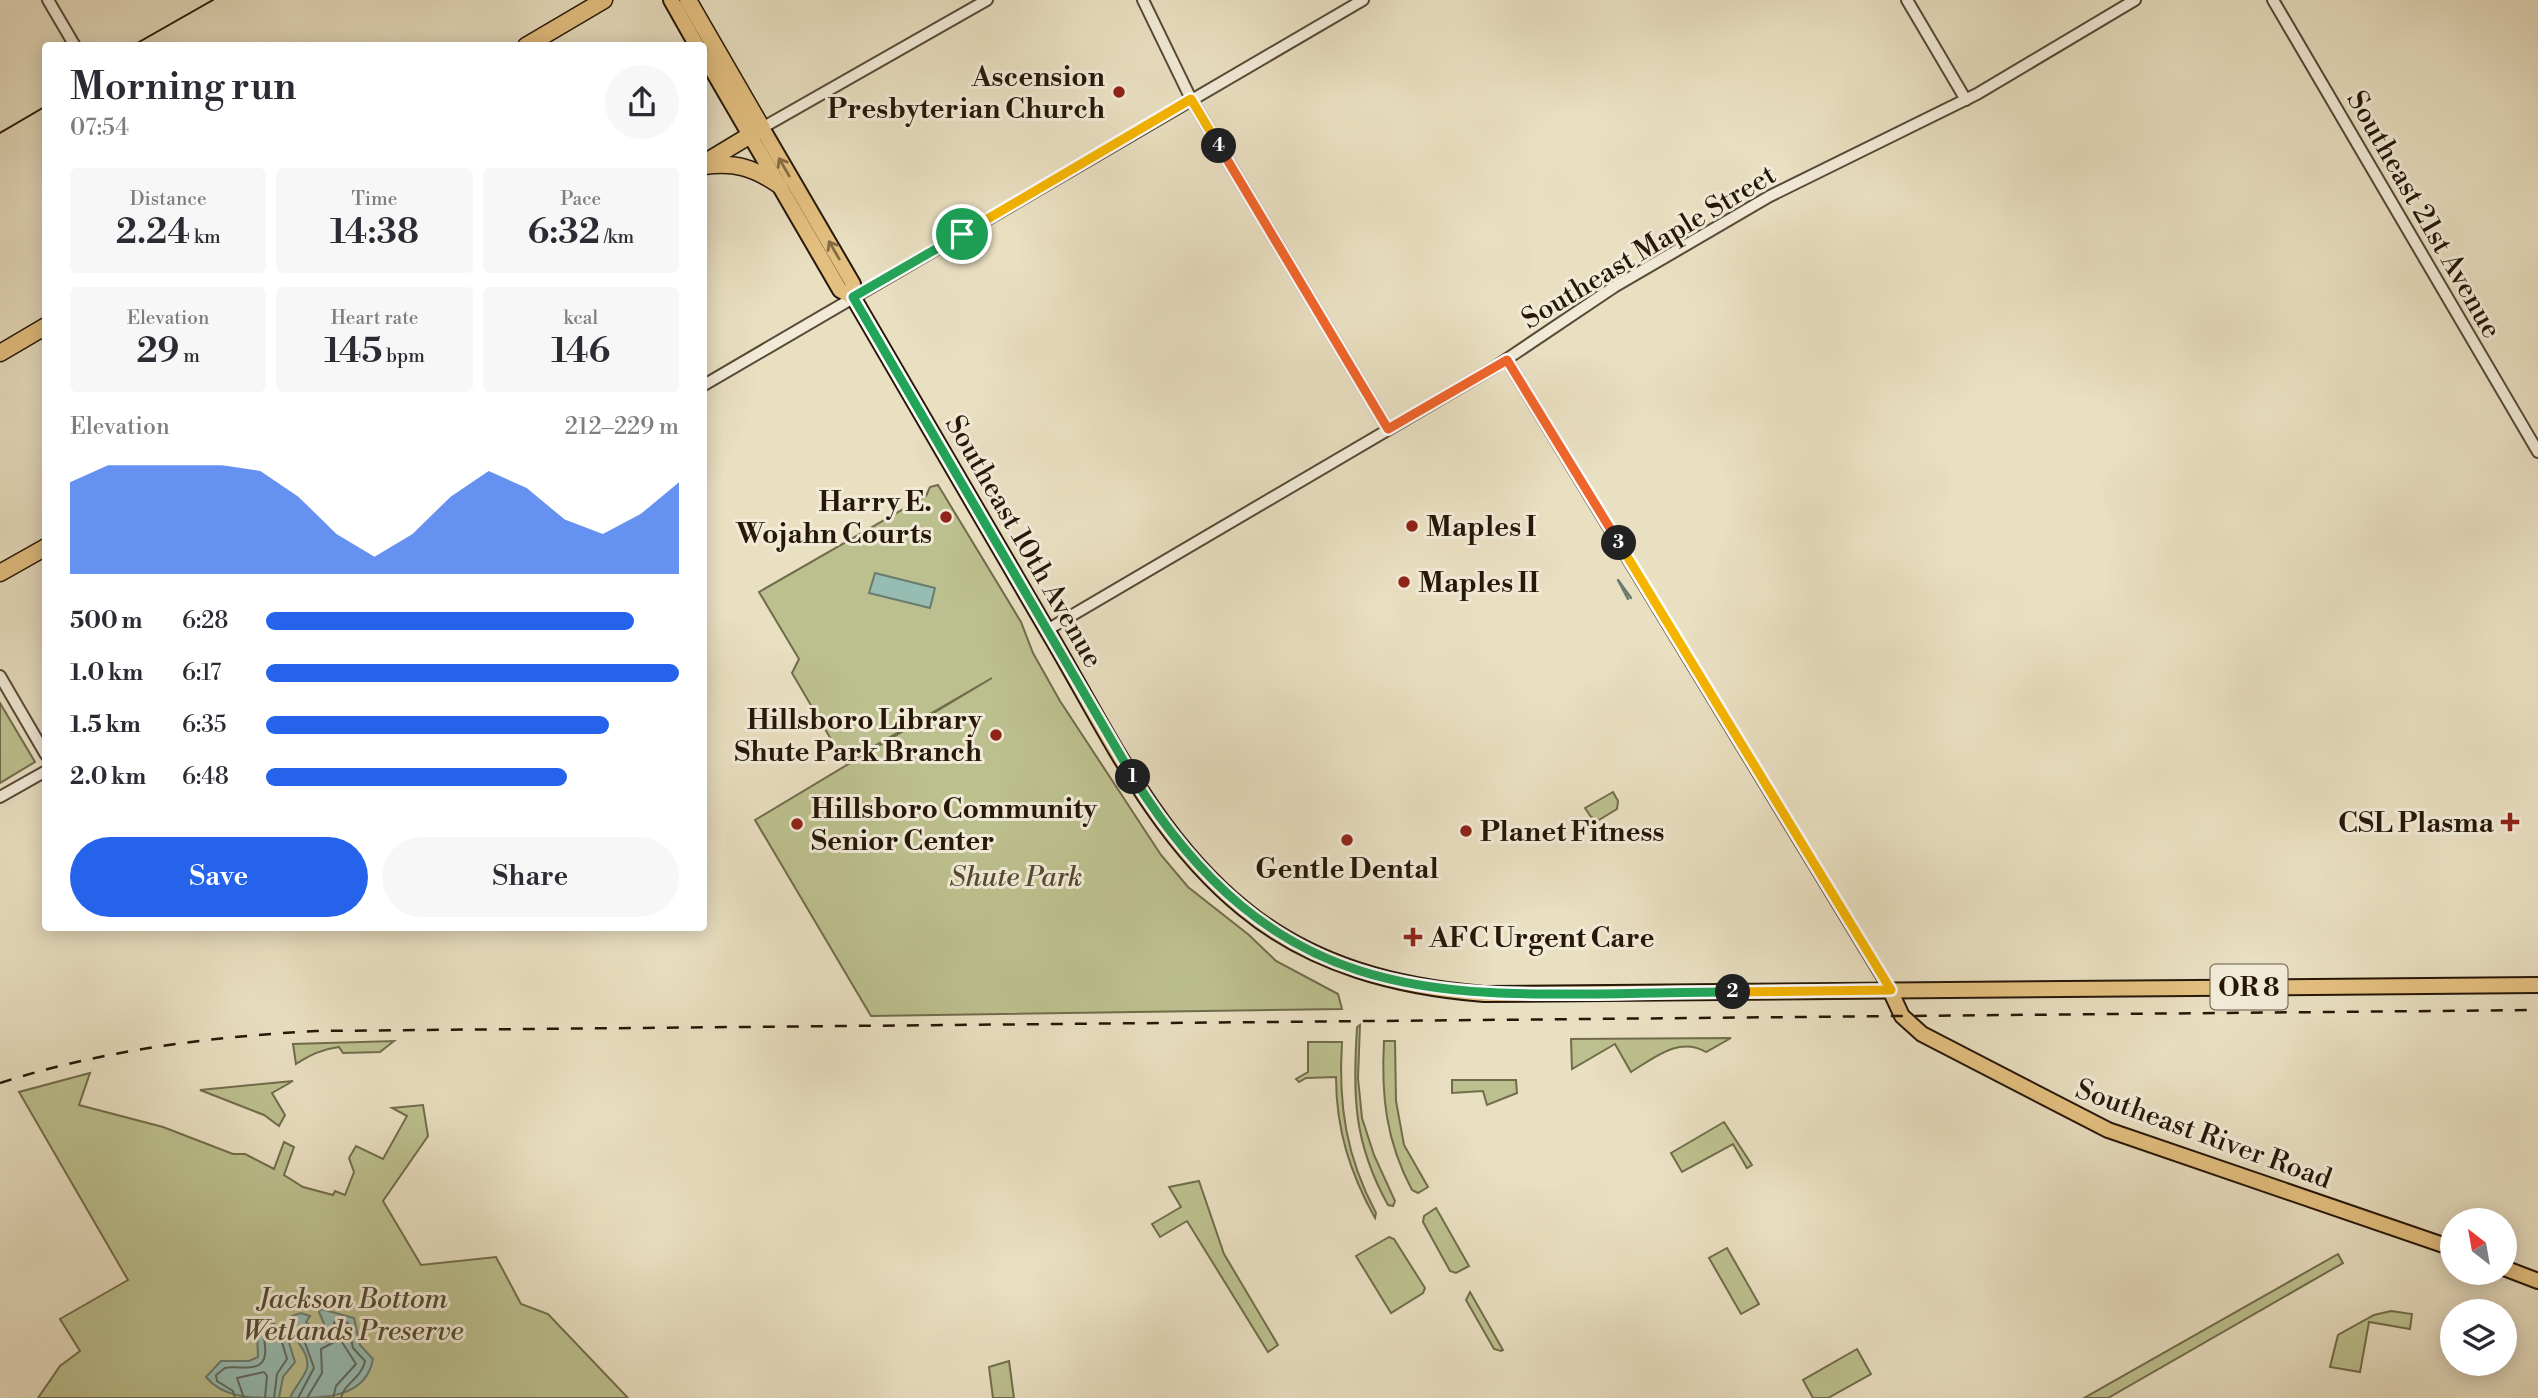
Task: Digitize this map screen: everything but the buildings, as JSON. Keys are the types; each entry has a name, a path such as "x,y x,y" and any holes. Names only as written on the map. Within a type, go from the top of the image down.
{"highway":[{"path":"533,42 604,0"},
{"name":"Southeast 10th Avenue","path":"688,0 755,131"},
{"path":"707,163 755,131"},
{"path":"707,165 747,167 779,185"},
{"path":"0,352 42,328"},
{"path":"0,573 42,549"}],"main road":[{"path":"671,0 695,42"},
{"name":"Southeast 10th Avenue","path":"707,60 853,284 853,297 1154,810 1197,866 1259,921 1340,965 1401,983 1483,994 1891,990"},
{"name":"Southeast 10th Avenue","path":"755,131 779,185 840,290 853,297"},
{"name":"OR 8","path":"1891,990 2538,985"},
{"name":"Southeast River Road","path":"1891,990 1902,1016 1922,1034 2083,1119 2440,1244"},
{"path":"2517,1273 2538,1281"}],"street":[{"path":"48,0 73,42"},
{"path":"755,131 987,0"},
{"path":"1143,0 1191,99 1388,429"},
{"path":"707,383 1363,0"},
{"path":"1907,0 1966,100"},
{"name":"Southeast Maple Street","path":"1047,630 1507,360 1614,287 1770,195 1966,100 2135,0"},
{"name":"Southeast 21st Avenue","path":"2273,0 2538,452"},
{"path":"1507,360 1891,990"},
{"path":"0,676 42,748"},
{"path":"0,797 42,773"}],"green space":[{"name":"Shute Park","path":"938,485 1021,622 1033,653 1060,701 1161,855 1188,887 1249,935 1276,961 1338,994 1342,1009 871,1016 755,820 992,678 845,763 792,673 799,659 759,592 926,496 930,487"},
{"path":"0,703 35,762 0,783"},
{"path":"1613,792 1618,801 1617,809 1599,820 1591,817 1585,808"},
{"path":"1360,1025 1358,1078 1362,1118 1374,1155 1395,1201 1393,1206 1388,1205 1376,1182 1358,1118 1355,1075 1357,1027"},
{"path":"1731,1038 1706,1052 1686,1046 1667,1051 1631,1072 1615,1044 1572,1069 1571,1039"},
{"path":"394,1041 380,1052 343,1053 339,1047 327,1049 296,1064 293,1044"},
{"path":"1384,1041 1395,1041 1396,1101 1404,1145 1428,1187 1418,1193 1412,1190 1403,1172 1391,1136 1383,1081"},
{"path":"1308,1042 1342,1042 1341,1087 1346,1130 1357,1171 1376,1213 1375,1218 1358,1184 1346,1150 1339,1115 1336,1077 1306,1078 1299,1082 1296,1079 1308,1072"},
{"name":"Jackson Bottom Wetlands Preserve","path":"90,1073 79,1105 163,1127 233,1154 245,1154 274,1169 284,1142 294,1147 284,1175 303,1187 333,1195 335,1191 345,1195 354,1172 349,1158 356,1146 383,1159 407,1116 392,1108 423,1105 428,1136 383,1201 421,1265 496,1257 521,1304 548,1314 628,1398 38,1398 60,1366 80,1351 60,1319 128,1280 19,1092"},
{"path":"1452,1080 1516,1080 1517,1093 1487,1105 1483,1091 1452,1093"},
{"path":"293,1081 272,1093 285,1115 279,1126 264,1115 200,1090"},
{"path":"1724,1122 1752,1165 1747,1168 1733,1144 1682,1172 1671,1153"},
{"path":"1199,1181 1224,1254 1278,1345 1268,1352 1187,1221 1160,1237 1152,1224 1181,1207 1169,1187"},
{"path":"1436,1208 1469,1266 1456,1273 1450,1271 1423,1222 1424,1216"},
{"path":"1389,1237 1394,1239 1425,1288 1423,1293 1391,1313 1356,1256"},
{"path":"1727,1248 1759,1304 1741,1314 1709,1258"},
{"path":"2338,1254 2343,1263 2108,1398 2084,1398"},
{"path":"1470,1292 1503,1350 1494,1349 1466,1300"},
{"path":"2391,1311 2412,1314 2410,1329 2369,1322 2360,1372 2330,1367 2338,1335 2374,1315"},
{"path":"1857,1349 1871,1374 1828,1398 1813,1398 1803,1380"},
{"path":"1009,1361 1014,1398 993,1398 989,1367"}],"water":[{"path":"875,573 935,588 930,608 869,593"},
{"path":"321,1309 354,1318 360,1345 373,1359 369,1372 362,1382 342,1393 290,1398 307,1368 306,1355 292,1330 292,1316 301,1313 310,1316 306,1322 318,1333 326,1328 319,1312"},
{"path":"273,1323 287,1336 295,1362 283,1377 279,1398 229,1393 206,1377 221,1361 249,1361 258,1357 257,1332 264,1325"}],"waterway":[{"path":"1628,599 1618,580 1631,598"}],"tram line":[{"path":"139,42 213,0"},
{"path":"0,133 42,108"}],"railway":[{"path":"0,1083 77,1062 156,1047 316,1031 2538,1010"}],"place":[{"name":"Ascension Presbyterian Church","path":"1119,92"},
{"name":"Harry E. Wojahn Courts","path":"946,517"},
{"name":"Maples I","path":"1412,526"},
{"name":"Maples II","path":"1404,582"},
{"name":"Hillsboro Library Shute Park Branch","path":"996,735"},
{"name":"CSL Plasma","path":"2510,822"},
{"name":"Hillsboro Community Senior Center","path":"797,824"},
{"name":"Planet Fitness","path":"1466,831"},
{"name":"Gentle Dental","path":"1347,840"},
{"name":"AFC Urgent Care","path":"1413,937"}],"route":[{"path":"1191,99 1388,429 1507,360 1891,990 1483,994 1428,988 1388,980 1340,965 1286,938 1245,910 1197,866 1154,810 853,297 962,234 1191,99"}]}
